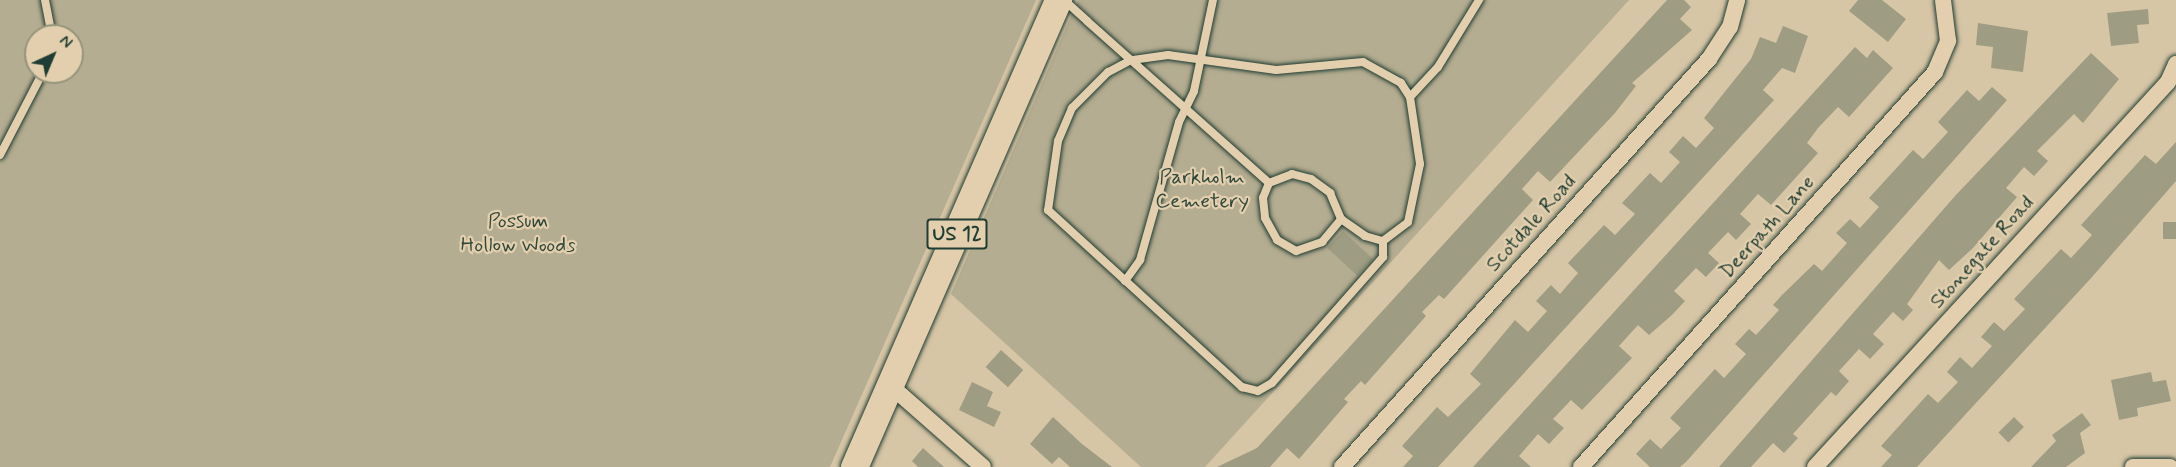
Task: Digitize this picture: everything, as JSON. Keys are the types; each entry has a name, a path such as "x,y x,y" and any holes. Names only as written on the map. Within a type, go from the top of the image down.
{"main road":[{"name":"US 12","path":"854,467 892,387 1058,0"}],"street":[{"name":"Scotdale Road","path":"1342,467 1709,59 1730,27 1737,0"},
{"name":"Deerpath Lane","path":"1581,467 1935,72 1948,41 1943,0"},
{"name":"Stonegate Road","path":"1815,467 2168,82 2176,64"},
{"path":"892,387 983,467"},
{"path":"2133,467 2170,467"}],"lane":[{"path":"45,0 50,24"},
{"path":"1064,0 1269,183"},
{"path":"1125,281 1140,260 1201,59 1213,0"},
{"path":"1410,97 1438,67 1479,0"},
{"path":"1341,219 1313,247 1287,247 1264,218 1263,198 1269,183 1292,174 1311,179 1330,193 1341,219 1365,236 1383,241 1401,232 1414,209 1420,140 1410,97 1401,82 1363,62 1276,70 1168,55 1131,60 1096,80 1072,108 1058,141 1046,205 1125,281 1242,387 1257,391 1272,383 1383,257 1383,241"},
{"path":"0,155 37,84"}],"green space":[{"name":"Possum Hollow Woods","path":"0,0 1036,0 830,467 0,467"},
{"name":"Parkholm Cemetery","path":"1078,0 1629,0 1205,467 1141,467 951,294"}],"building":[{"path":"1667,0 1684,0 1691,7 1680,19 1692,30 1632,83 1636,86 1615,113 1550,182 1538,171 1522,189 1533,200 1444,299 1439,295 1422,312 1426,316 1365,385 1361,381 1344,399 1348,402 1299,459 1287,448 1270,467 1217,467 1257,448"},
{"path":"1858,0 1882,0 1906,19 1888,42 1849,11"},
{"path":"2148,9 2149,24 2137,25 2139,43 2111,46 2107,13"},
{"path":"1978,23 2028,31 2023,72 1991,68 1993,47 1976,45"},
{"path":"1783,26 1808,36 1795,73 1782,68 1763,90 1774,100 1438,467 1403,467 1413,456 1402,446 1437,407 1448,417 1481,384 1470,374 1515,320 1528,332 1547,311 1536,301 1551,285 1560,294 1578,273 1568,263 1604,225 1615,235 1635,214 1622,203 1650,173 1661,183 1680,162 1669,152 1683,136 1696,148 1714,128 1704,118 1751,59 1760,37 1776,43"},
{"path":"1855,47 1867,58 1873,50 1893,68 1849,117 1838,107 1818,128 1807,143 1818,153 1771,205 1758,194 1740,214 1751,224 1736,240 1728,232 1708,253 1719,263 1706,277 1696,268 1674,291 1685,301 1649,335 1638,325 1619,346 1632,358 1582,410 1571,400 1553,419 1564,428 1549,444 1538,434 1519,456 1531,467 1473,467"},
{"path":"2091,53 2119,79 2083,123 2074,114 2037,151 2048,161 2034,176 2024,167 2006,188 2017,197 1973,248 1949,270 1939,260 1907,304 1913,310 1903,321 1893,312 1873,334 1884,344 1870,359 1859,349 1839,371 1849,381 1836,396 1831,392 1793,434 1798,438 1784,453 1773,443 1751,467 1719,467 1955,196"},
{"path":"1992,87 2007,100 1686,462 1680,467 1650,467 1636,454 1650,439 1661,449 1681,428 1670,418 1715,369 1724,378 1746,354 1735,344 1749,329 1756,335 1779,310 1773,305 1814,264 1822,271 1847,243 1836,233 1850,219 1860,228 1879,207 1869,198 1913,150 1923,159 1948,132 1938,122 1967,90 1979,101"},
{"path":"2176,142 2176,181 2092,277 1917,467 1881,467 1892,455 1881,446 1928,394 1938,403 1958,382 1947,372 1960,357 1972,368 1992,346 1981,337 1994,322 2004,331 2025,309 2014,299 2061,249 2071,258 2092,235 2081,225 2145,155 2156,164"},
{"path":"2163,222 2176,222 2176,239 2163,239"},
{"path":"1343,231 1373,259 1357,276 1327,248"},
{"path":"1001,350 1023,370 1008,387 986,367"},
{"path":"2151,372 2153,382 2166,380 2171,401 2137,408 2138,416 2119,420 2111,380"},
{"path":"972,382 993,392 987,406 1001,412 994,427 959,410"},
{"path":"2082,413 2091,425 2080,433 2085,453 2066,467 2031,467 2056,441 2052,435"},
{"path":"1053,417 1082,444 1112,467 1070,467 1059,457 1052,464 1030,444"},
{"path":"2014,417 2024,427 2008,442 1998,433"},
{"path":"923,448 944,467 918,467 912,461"}]}
